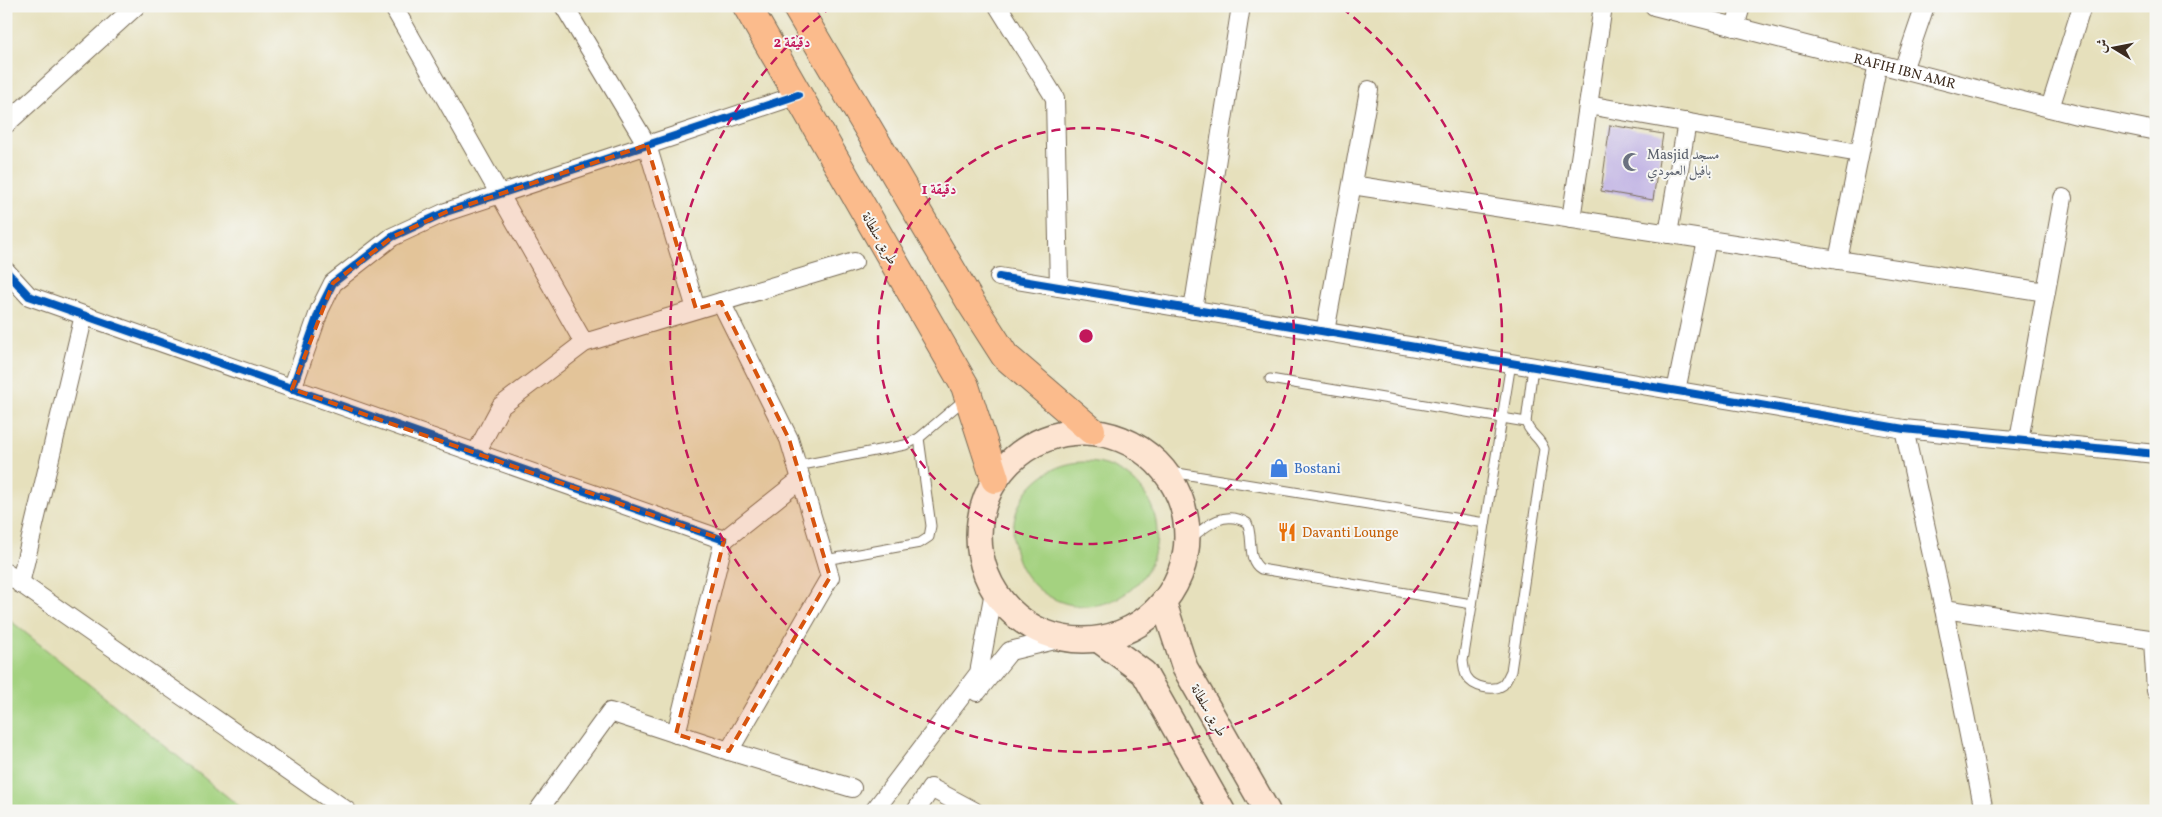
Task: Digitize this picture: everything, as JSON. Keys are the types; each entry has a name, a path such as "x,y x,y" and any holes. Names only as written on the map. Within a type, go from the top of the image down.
{"main road":[{"name":"طريق سلطانة","path":"747,6 965,386 995,479"},
{"path":"796,6 1004,356 1091,430"},
{"path":"1091,430 1127,440 1156,459 1165,471 1176,485 1186,514 1184,565 1164,604 1133,629 1099,640 1059,639 1021,621 994,591 982,564 978,534 983,506 995,479 1022,450 1054,434 1091,430"},
{"name":"طريق سلطانة","path":"1164,604 1185,668 1267,811"},
{"path":"1099,640 1144,673 1222,811"}],"street":[{"path":"6,124 136,6"},
{"path":"393,6 584,343"},
{"path":"564,6 648,145 696,309"},
{"path":"998,6 1055,98 1059,287"},
{"path":"1193,310 1241,6"},
{"path":"1571,219 1603,6"},
{"name":"RAFIH IBN AMR","path":"1654,6 2050,108 2156,131"},
{"path":"1735,27 1741,6"},
{"path":"1903,70 1925,6"},
{"path":"2050,108 2082,6"},
{"path":"1838,260 1878,63"},
{"path":"1325,332 1368,90"},
{"path":"292,389 320,309 333,283 392,237 446,212 798,96"},
{"path":"1588,105 1859,153"},
{"path":"1668,234 1687,122"},
{"path":"1352,185 2046,292"},
{"path":"2019,440 2063,198"},
{"path":"1676,391 1707,240"},
{"path":"476,454 501,406 584,343 854,262"},
{"path":"6,271 29,296 724,540"},
{"path":"999,277 1904,429 2156,454"},
{"path":"721,302 789,439 830,577 728,751"},
{"path":"20,584 84,315"},
{"path":"1904,429 1944,609 1984,811"},
{"path":"676,734 724,540 799,472"},
{"path":"6,573 347,811"},
{"path":"874,811 979,674 994,591"},
{"path":"1944,609 2154,640 2156,691"},
{"path":"889,811 973,697 1010,651 1059,639"},
{"path":"538,811 610,712 728,751 852,788"},
{"path":"916,811 931,788 974,811"}],"lane":[{"path":"1511,363 1463,661 1467,677 1477,685 1494,688 1504,684 1511,671 1544,449 1540,440 1528,430 1526,422 1533,367"},
{"path":"1270,379 1526,422"},
{"path":"799,472 905,444 919,438 968,396"},
{"path":"825,560 920,543 929,537 931,526 919,438"},
{"path":"1165,471 1485,522"},
{"path":"1185,543 1204,527 1222,517 1234,517 1247,523 1251,531 1252,558 1256,566 1261,569 1472,604"}],"highlighted area":[{"path":"647,145 696,309 721,302 789,439 830,577 729,751 676,734 724,540 292,389 333,283 392,237 446,212"}],"green space":[{"path":"1085,462 1113,467 1136,483 1152,506 1157,534 1152,562 1136,585 1113,601 1085,606 1057,601 1034,585 1018,562 1013,534 1018,506 1034,483 1057,467"},
{"path":"6,617 245,811 6,811"}],"building":[{"name":"Masjid مسجد بافيل العمودي","path":"1610,125 1663,134 1653,200 1601,191"}],"cycle path":[{"path":"292,389 320,309 333,283 392,237 446,212 798,95"},
{"path":"6,271 29,296 724,540"},
{"path":"999,277 1904,429 2156,454"}],"place":[{"name":"Masjid مسجد بافيل العمودي","path":"1632,162"},
{"name":"Bostani","path":"1279,468"},
{"name":"Davanti Lounge","path":"1287,532"}]}
